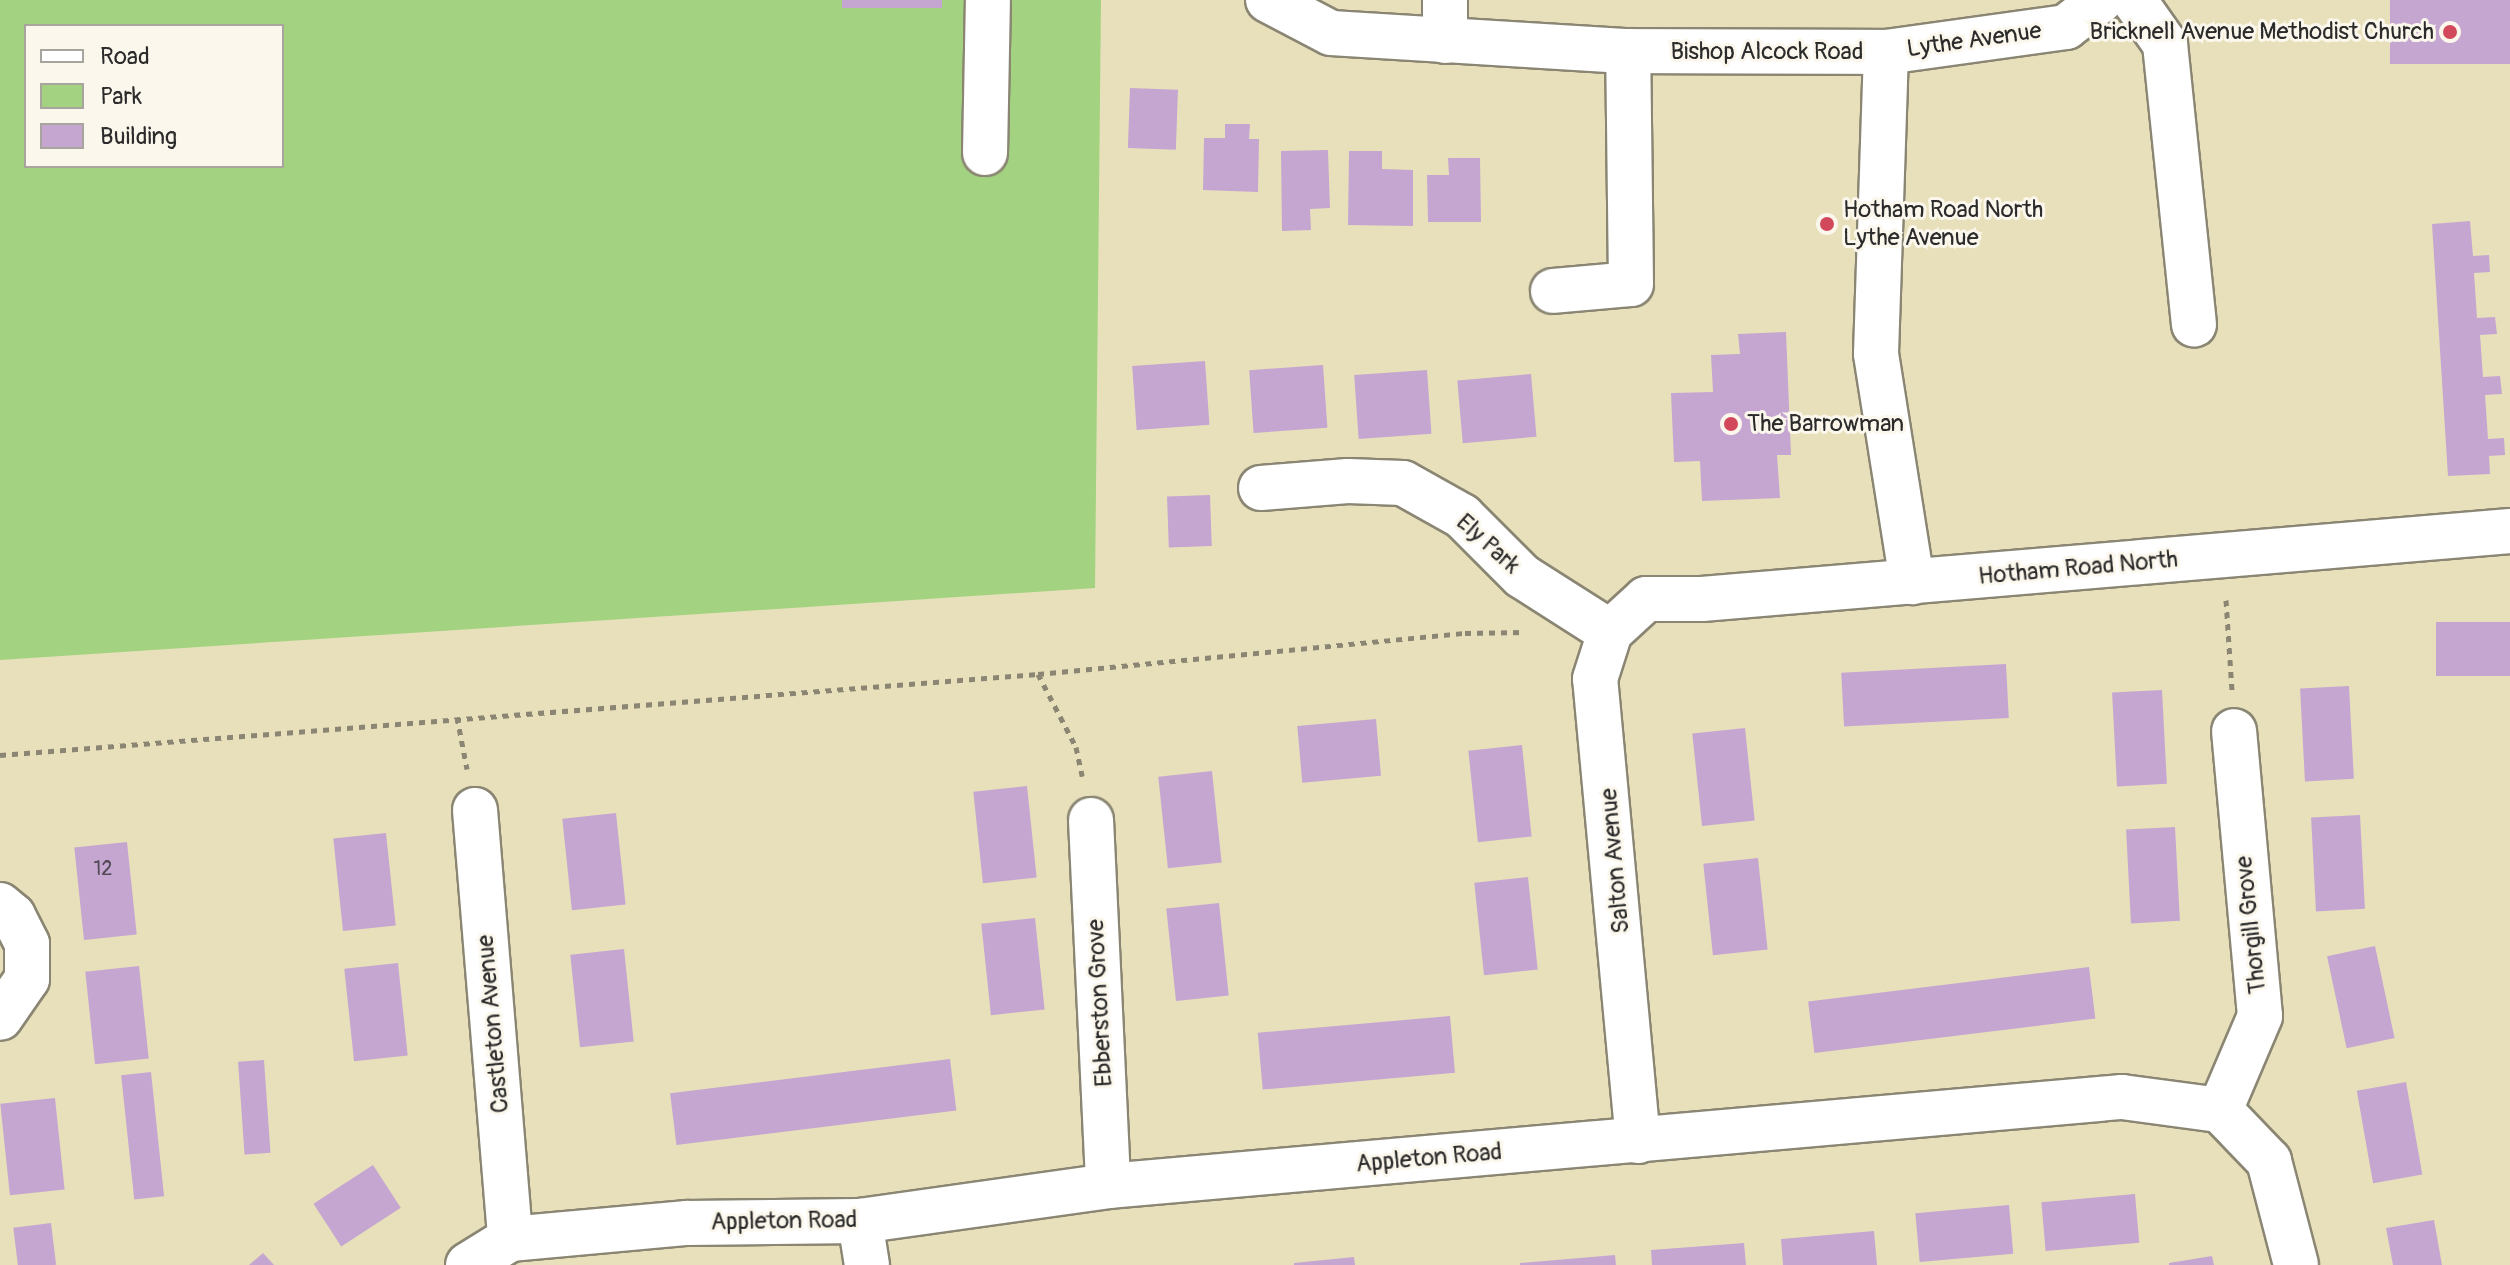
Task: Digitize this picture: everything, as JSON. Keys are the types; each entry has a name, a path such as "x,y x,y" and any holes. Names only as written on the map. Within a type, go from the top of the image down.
{"street":[{"path":"985,153 988,0"},
{"name":"Bishop Alcock Road","path":"1268,0 1331,33 1445,20 1628,51 1886,52 1876,354 1912,582"},
{"name":"Lythe Avenue","path":"1886,52 2066,27 2101,0"},
{"path":"2134,0 2165,44 2194,325"},
{"path":"1553,291 1631,284 1628,51"},
{"name":"Ely Park","path":"1261,488 1348,481 1403,483 1462,516 1522,576 1610,632"},
{"name":"Hotham Road North","path":"1646,599 1702,599 2510,531"},
{"name":"Salton Avenue","path":"1638,1141 1595,679 1610,632 1646,599"},
{"name":"Thorgill Grove","path":"2220,1110 2260,1016 2234,731"},
{"name":"Castleton Avenue","path":"475,810 510,1239"},
{"name":"Ebberston Grove","path":"1091,820 1108,1186"},
{"path":"0,905 13,916 27,944 27,979 0,1018"},
{"name":"Appleton Road","path":"468,1265 510,1239 687,1223 860,1221 1108,1186 2122,1097 2220,1110"},
{"path":"2220,1110 2269,1161 2296,1265"},
{"path":"860,1221 867,1265"}],"path":[{"path":"2223,555 2234,731"},
{"path":"0,755 1038,674 1465,633 1538,632"},
{"path":"1038,674 1076,747 1091,820"}],"green space":[{"path":"0,0 1101,0 1095,588 0,660"}],"building":[{"path":"842,0 942,0 942,8 842,8"},
{"name":"Bricknell Avenue Methodist Church","path":"2390,0 2510,0 2510,64 2390,64"},
{"path":"1130,88 1178,90 1176,150 1128,148"},
{"path":"1225,124 1250,124 1249,139 1259,139 1258,192 1203,190 1204,138 1225,138"},
{"path":"1328,150 1330,208 1310,209 1311,230 1282,231 1281,151"},
{"path":"1349,151 1382,151 1382,169 1413,170 1413,226 1348,225"},
{"path":"1448,158 1480,158 1481,222 1428,222 1427,175 1449,175"},
{"path":"2470,221 2473,256 2489,255 2490,272 2474,273 2477,318 2495,317 2497,334 2480,335 2483,377 2500,376 2502,394 2485,395 2488,439 2504,438 2505,455 2489,456 2490,474 2448,476 2432,224"},
{"name":"The Barrowman","path":"1786,332 1791,455 1777,455 1780,498 1702,501 1700,461 1674,462 1671,393 1713,392 1711,355 1740,354 1738,334"},
{"path":"1205,361 1209,425 1137,430 1132,366"},
{"path":"1323,365 1327,428 1254,433 1249,370"},
{"path":"1427,370 1431,434 1359,439 1354,375"},
{"path":"1531,374 1536,437 1463,443 1457,380"},
{"path":"1210,495 1212,546 1169,547 1167,497"},
{"path":"2436,622 2510,622 2510,676 2436,676"},
{"path":"2006,664 2009,718 1844,727 1841,673"},
{"path":"2349,686 2354,779 2305,781 2300,689"},
{"path":"2162,690 2167,784 2117,786 2112,693"},
{"path":"1376,719 1381,776 1302,783 1297,726"},
{"path":"1745,728 1755,820 1702,826 1692,734"},
{"path":"1522,745 1532,836 1478,842 1468,751"},
{"path":"1212,771 1222,862 1168,868 1158,777"},
{"path":"1027,786 1037,877 983,883 973,792"},
{"path":"616,813 626,904 572,910 562,819"},
{"path":"2360,815 2365,909 2316,911 2311,818"},
{"path":"2175,827 2180,921 2131,923 2126,830"},
{"path":"386,833 396,925 343,931 333,839"},
{"path":"127,842 137,934 84,940 74,848"},
{"path":"1758,858 1768,949 1713,955 1703,864"},
{"path":"1528,877 1538,969 1484,975 1474,883"},
{"path":"1219,903 1229,995 1176,1001 1166,909"},
{"path":"1035,918 1045,1009 991,1015 981,924"},
{"path":"2375,946 2395,1038 2347,1048 2327,956"},
{"path":"624,949 634,1041 580,1047 570,955"},
{"path":"398,963 408,1055 354,1061 344,969"},
{"path":"139,966 149,1058 95,1064 85,972"},
{"path":"2089,967 2095,1019 1814,1053 1808,1001"},
{"path":"1450,1016 1455,1073 1263,1090 1258,1033"},
{"path":"950,1059 956,1111 676,1145 670,1093"},
{"path":"264,1060 270,1153 245,1155 238,1062"},
{"path":"151,1072 164,1196 134,1199 121,1075"},
{"path":"2406,1082 2422,1175 2373,1183 2357,1091"},
{"path":"55,1098 65,1189 10,1195 0,1104"},
{"path":"373,1165 401,1208 341,1246 313,1204"},
{"path":"2135,1194 2139,1243 2046,1251 2041,1202"},
{"path":"2009,1205 2013,1254 1920,1262 1915,1213"},
{"path":"2434,1220 2442,1265 2393,1265 2386,1228"},
{"path":"51,1223 56,1265 18,1265 13,1228"},
{"path":"1874,1231 1877,1265 1783,1265 1781,1239"},
{"path":"1744,1243 1746,1265 1652,1265 1651,1250"},
{"path":"263,1253 274,1265 249,1265"},
{"path":"1615,1255 1616,1265 1520,1265 1520,1263"},
{"path":"2212,1256 2214,1265 2169,1265 2169,1263"},
{"path":"1354,1257 1355,1265 1294,1265 1294,1263"}],"place":[{"name":"Bricknell Avenue Methodist Church","path":"2450,32"},
{"name":"Hotham Road North Lythe Avenue","path":"1827,224"},
{"name":"The Barrowman","path":"1731,424"}]}
